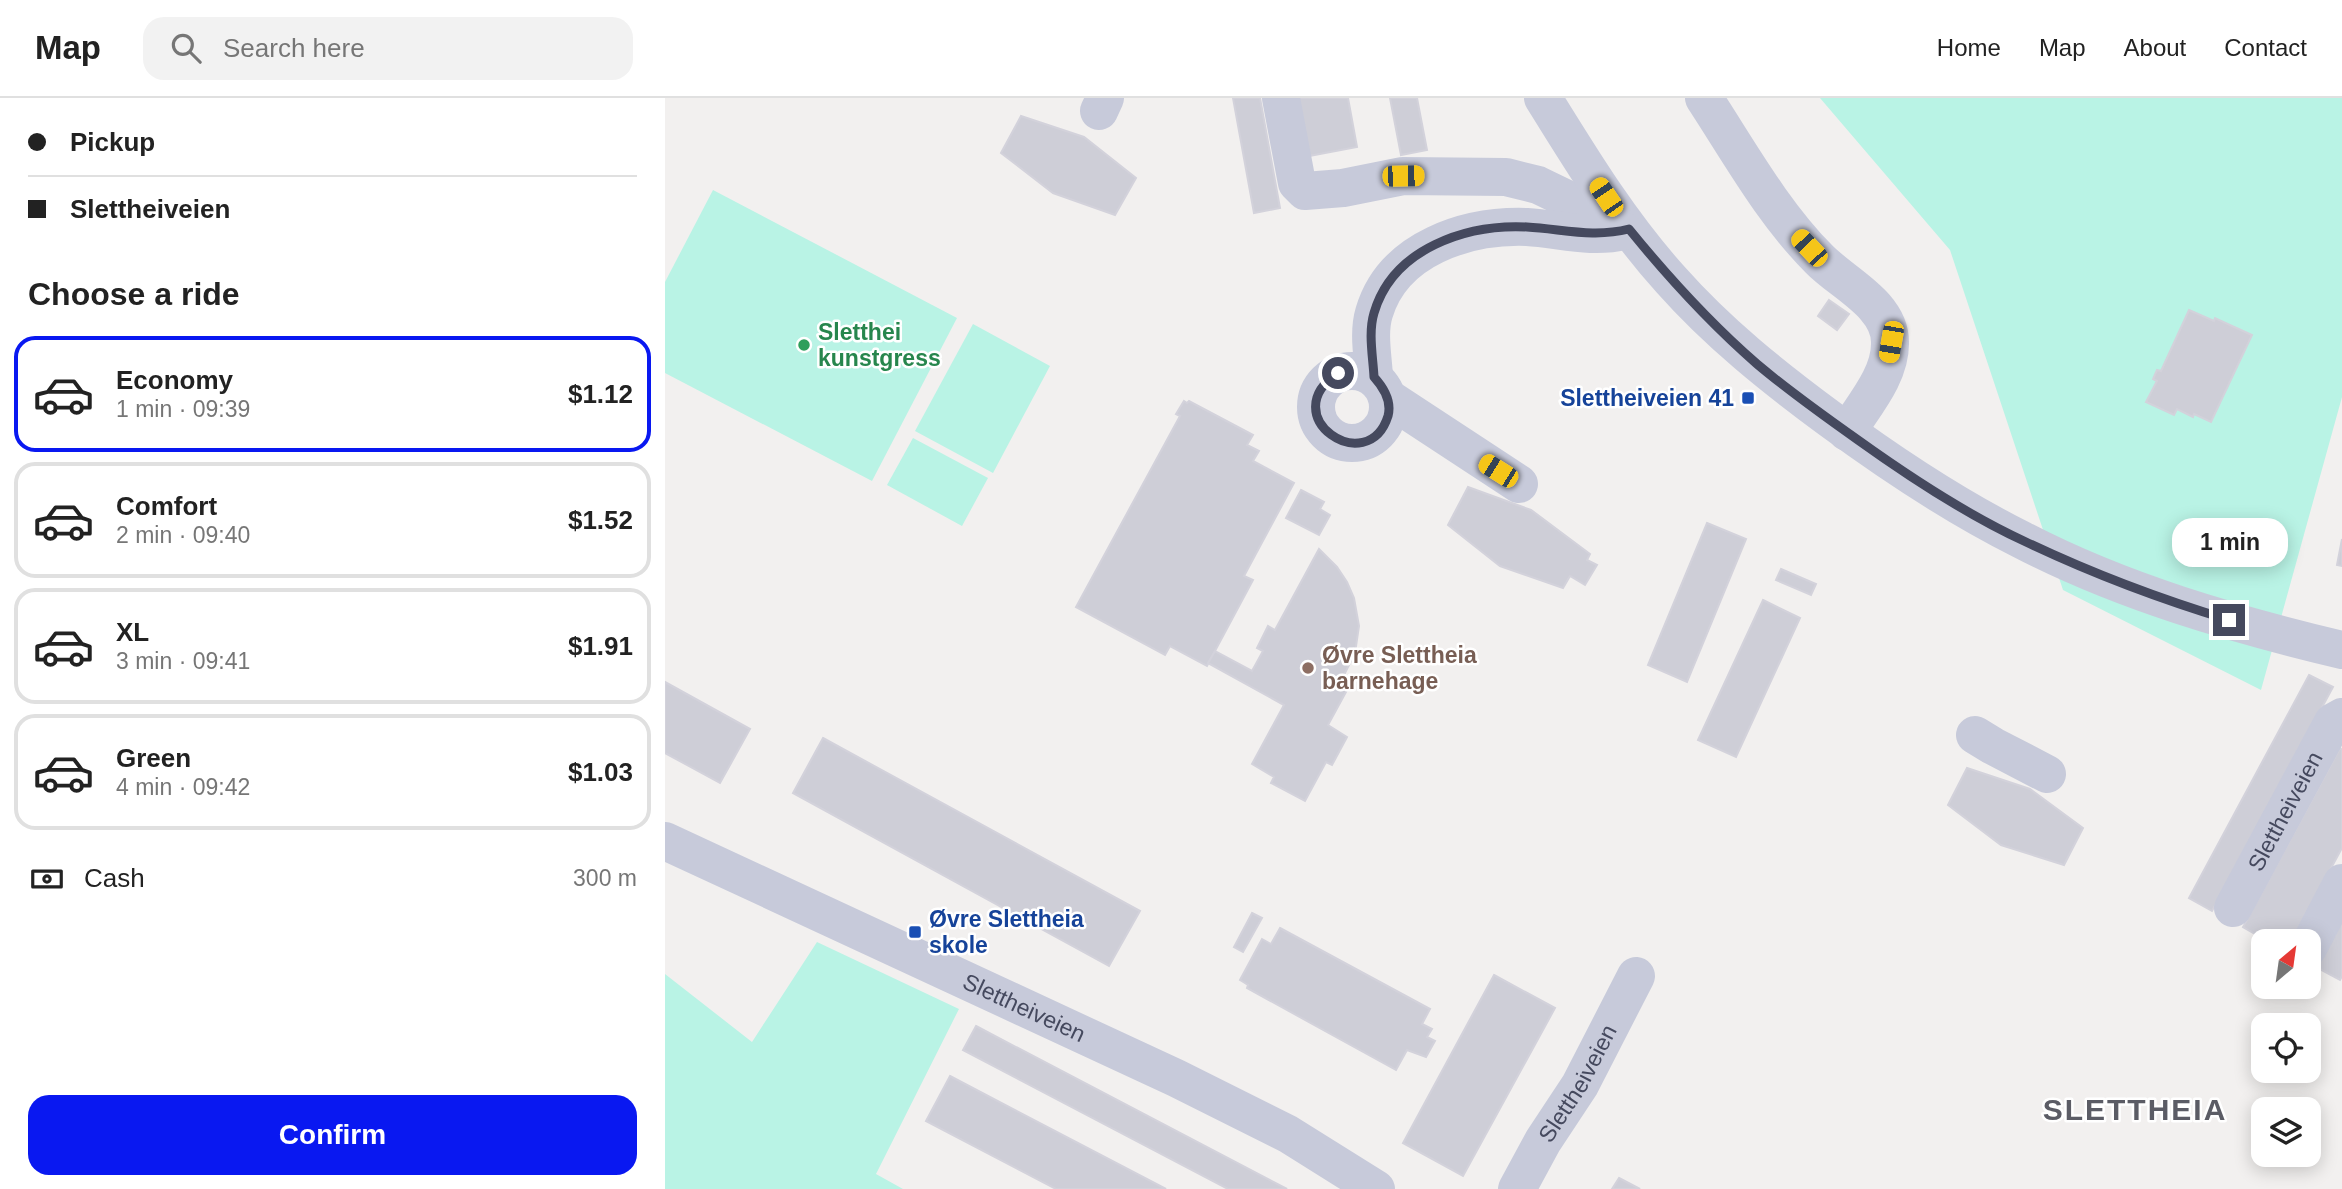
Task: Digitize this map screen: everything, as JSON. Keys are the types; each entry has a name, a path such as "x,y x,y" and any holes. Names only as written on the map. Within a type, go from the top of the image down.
{"street":[{"path":"1281,98 1297,183 1305,191 1343,188 1403,176 1506,177 1538,185 1629,229"},
{"path":"1543,98 1585,166 1629,229 1671,280 1754,362 1899,470 2025,542 2103,576 2186,607 2342,650"},
{"path":"1704,98 1797,235 1821,261 1880,312 1888,326 1891,342 1886,367 1847,432"},
{"path":"1519,484 1381,388 1371,332 1374,313 1385,289 1398,271 1443,240 1466,232 1528,227 1609,234 1629,229"},
{"name":"Slettheiveien","path":"2233,908 2333,722 2342,717"},
{"path":"1975,735 2047,774"},
{"name":"Slettheiveien","path":"665,841 1176,1078 1288,1134 1376,1189"},
{"path":"2318,929 2342,883"},
{"name":"Slettheiveien","path":"1517,1189 1543,1141 1580,1085 1636,976"}],"green space":[{"path":"1820,98 2342,98 2342,397 2261,690 2063,590 1950,250"},
{"name":"Sletthei kunstgress","path":"713,190 957,318 872,481 665,373 665,282"},
{"path":"973,324 1050,366 993,473 915,431"},
{"path":"913,438 988,478 962,526 887,485"},
{"path":"817,942 959,1009 876,1174 903,1189 665,1189 665,974 752,1042"}],"building":[{"path":"1233,98 1260,98 1280,208 1254,213"},
{"path":"1298,98 1348,98 1357,147 1309,156"},
{"path":"1390,98 1417,98 1427,150 1401,155"},
{"path":"1021,116 1084,137 1136,178 1115,215 1053,193 1001,153"},
{"path":"1829,300 1849,314 1837,330 1818,316"},
{"path":"2189,310 2214,321 2215,318 2252,335 2211,422 2177,409 2174,415 2146,402 2157,381 2153,379 2157,370 2161,371"},
{"path":"1184,401 1189,401 1253,435 1247,445 1259,451 1253,461 1294,483 1244,576 1253,580 1207,666 1170,646 1165,655 1076,607 1180,416 1176,414"},
{"path":"1468,487 1531,510 1590,554 1587,560 1597,565 1585,585 1570,576 1563,588 1500,566 1448,525"},
{"path":"1301,490 1324,502 1320,509 1330,515 1319,535 1286,518"},
{"path":"1707,523 1746,539 1687,682 1648,665"},
{"path":"2342,539 2342,566 2337,565"},
{"path":"1319,549 1347,582 1354,598 1359,626 1355,653 1339,685 1347,690 1328,725 1347,737 1332,765 1326,762 1305,801 1271,783 1274,777 1252,764 1284,705 1208,663 1215,651 1252,671 1263,651 1257,648 1268,626 1275,630"},
{"path":"1781,569 1816,584 1811,595 1776,580"},
{"path":"1763,600 1800,618 1736,757 1698,740"},
{"path":"2309,675 2333,687 2212,911 2189,898"},
{"path":"665,682 750,729 720,783 665,753"},
{"path":"823,738 1140,911 1109,966 793,793"},
{"path":"2340,748 2342,848 2298,929 2251,929 2251,932 2243,927"},
{"path":"1967,768 2030,789 2083,828 2064,865 2001,845 1948,805"},
{"path":"1252,913 1262,918 1243,952 1234,947"},
{"path":"2342,920 2340,980 2321,970 2321,958"},
{"path":"1280,928 1430,1009 1422,1024 1432,1029 1427,1037 1435,1041 1426,1057 1407,1050 1396,1070 1247,988 1248,985 1240,980 1262,939 1271,944"},
{"path":"1494,975 1555,1008 1463,1176 1403,1143"},
{"path":"976,1026 1287,1189 1228,1189 963,1050"},
{"path":"950,1076 1166,1189 1056,1189 926,1121"},
{"path":"1619,1178 1640,1189 1612,1189"}],"place":[{"name":"Sletthei kunstgress","path":"804,345"},
{"name":"Slettheiveien 41","path":"1748,398"},
{"name":"Øvre Slettheia barnehage","path":"1308,668"},
{"name":"Øvre Slettheia skole","path":"915,932"}],"district":[{"name":"SLETTHEIA","path":"2135,1110"}],"route":[{"path":"1338,373 1327,380 1319,390 1317,416 1322,427 1331,436 1342,442 1355,444 1378,433 1389,411 1388,398 1374,377 1371,332 1374,313 1385,289 1398,271 1443,240 1466,232 1528,227 1584,234 1609,234 1629,229 1671,280 1754,362 1899,470 2025,542 2103,576 2229,620"}]}
